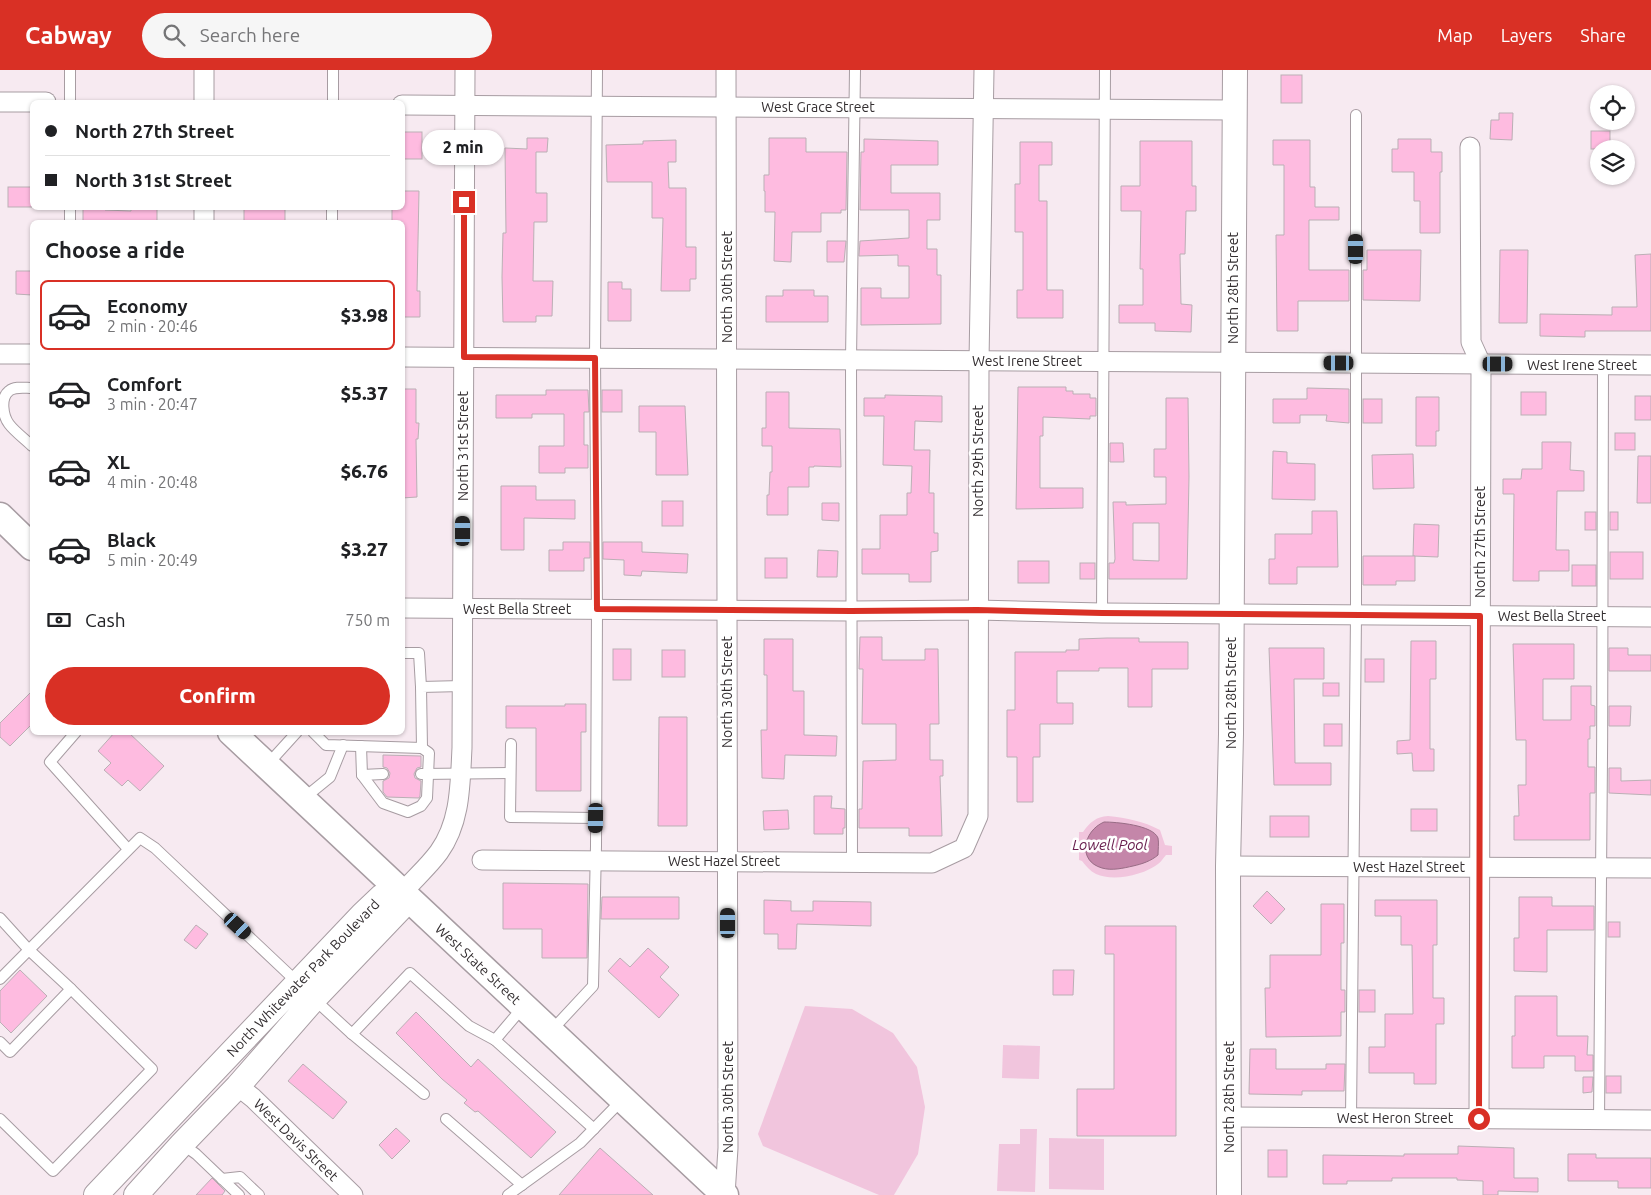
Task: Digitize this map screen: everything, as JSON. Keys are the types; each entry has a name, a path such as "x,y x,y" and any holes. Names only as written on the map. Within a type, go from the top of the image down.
{"main road":[{"path":"0,516 30,544"},
{"name":"West State Street","path":"234,735 725,1195"}],"street":[{"path":"204,70 204,100"},
{"name":"North 31st Street","path":"402,893 438,852 451,830 458,804 462,686 465,70"},
{"name":"North 30th Street","path":"725,1195 728,1148 726,70"},
{"name":"North 29th Street","path":"964,848 978,816 979,360 984,70"},
{"name":"North 28th Street","path":"1229,1195 1228,866 1231,734 1235,70"},
{"path":"0,102 30,102"},
{"name":"West Grace Street","path":"405,104 1234,110"},
{"name":"North 27th Street","path":"1470,147 1471,342 1481,364 1479,1119"},
{"path":"0,354 30,354"},
{"name":"West Irene Street","path":"405,357 1651,365"},
{"name":"West Bella Street","path":"405,608 977,610 1102,613 1651,616"},
{"name":"West Hazel Street","path":"482,860 932,863 964,848"},
{"name":"West Hazel Street","path":"1228,866 1651,868"},
{"name":"North Whitewater Park Boulevard","path":"96,1195 297,982 382,896 402,893 400,909 314,999 238,1086 136,1195"},
{"name":"West Davis Street","path":"238,1086 253,1098 347,1193"},
{"name":"West Heron Street","path":"1229,1117 1651,1120"}],"lane":[{"path":"70,70 70,100"},
{"path":"333,70 333,100"},
{"path":"550,1032 593,986 596,860 595,358 597,70"},
{"path":"852,862 850,360 855,70"},
{"path":"1102,613 1105,70"},
{"path":"1351,1118 1356,615 1356,115"},
{"path":"1600,1120 1603,868 1601,616 1603,365"},
{"path":"30,388 9,390 4,396 3,405 4,414 9,424 30,444"},
{"path":"405,653 419,653 422,748"},
{"path":"421,687 462,686"},
{"path":"73,735 50,762 128,849"},
{"path":"267,766 294,735"},
{"path":"316,735 326,745 343,745 422,748 429,753 424,774 427,798 421,806 408,812 383,803 362,774 361,746"},
{"path":"326,735 326,745"},
{"path":"510,744 510,817 596,818"},
{"path":"303,800 330,777 343,745"},
{"path":"424,774 460,772 510,773"},
{"path":"362,774 383,774"},
{"path":"0,979 140,838 155,848 297,982"},
{"path":"0,918 28,950 71,989 152,1069 53,1171 0,1119"},
{"path":"352,1034 410,972 469,1026 495,1040 594,1129"},
{"path":"0,1042 10,1052 71,989"},
{"path":"314,999 352,1034 424,1094"},
{"path":"495,1040 524,1007"},
{"path":"508,1195 580,1143 623,1100"},
{"path":"446,1119 522,1185"},
{"path":"182,1144 196,1154 239,1195"},
{"path":"222,1178 240,1177 259,1195"}],"shaded area":[{"name":"Lowell Pool","path":"1108,816 1135,820 1160,830 1165,845 1172,846 1172,855 1166,855 1152,868 1137,874 1111,877 1094,873 1079,860 1079,832 1083,832 1097,819"},
{"path":"805,1006 852,1009 893,1033 917,1067 925,1107 918,1154 894,1195 879,1195 763,1146 758,1134"},
{"path":"1003,1045 1040,1046 1039,1079 1002,1078"},
{"path":"1020,1129 1037,1129 1035,1192 997,1191 999,1144 1020,1144"},
{"path":"1049,1138 1104,1139 1104,1190 1049,1189"}],"water":[{"name":"Lowell Pool","path":"1104,822 1134,825 1149,830 1158,838 1158,855 1143,863 1122,868 1106,869 1094,864 1086,853 1086,846 1091,832"}],"building":[{"path":"1281,75 1302,75 1302,103 1281,103"},
{"path":"1499,113 1513,113 1512,140 1490,139 1491,120 1499,120"},
{"path":"1591,131 1610,131 1610,140 1591,140"},
{"path":"405,132 422,132 422,159 405,159"},
{"path":"527,138 548,138 547,152 536,152 536,193 547,193 547,222 534,222 533,281 553,281 552,316 536,316 536,322 503,322 503,233 506,233 505,148 527,149"},
{"path":"769,138 806,138 806,152 847,152 846,210 841,210 841,213 821,213 821,232 792,232 791,262 774,261 775,212 765,212 764,175 769,175"},
{"path":"864,139 938,141 938,165 891,165 891,193 940,193 940,220 927,220 927,249 937,249 937,275 941,275 941,324 861,325 861,288 881,288 881,298 909,298 909,266 898,266 898,255 859,256 860,241 909,238 909,210 860,210 861,152 864,152"},
{"path":"1398,139 1431,139 1431,152 1442,152 1442,172 1440,172 1440,233 1420,233 1420,201 1414,201 1414,172 1392,172 1392,149 1398,149"},
{"path":"676,140 676,162 668,162 669,188 686,188 686,247 696,247 696,279 690,279 690,291 661,291 663,218 652,218 652,182 607,182 606,145 643,144 643,141"},
{"path":"1273,140 1310,140 1310,187 1315,187 1315,207 1339,207 1339,220 1309,220 1309,270 1349,270 1349,301 1298,301 1298,331 1277,331 1276,235 1284,235 1284,165 1273,165"},
{"path":"1140,141 1192,141 1192,186 1196,186 1196,211 1186,211 1185,254 1180,254 1181,304 1192,305 1191,332 1155,331 1155,323 1119,323 1119,305 1143,305 1143,269 1140,269 1141,211 1121,211 1121,186 1140,186"},
{"path":"1020,142 1052,142 1052,165 1039,165 1039,201 1047,201 1047,290 1063,290 1063,318 1017,318 1017,290 1023,290 1023,232 1015,232 1015,184 1020,184"},
{"path":"8,187 30,187 30,207 8,207"},
{"path":"405,191 419,191 417,291 420,291 420,317 405,317 405,220 392,220 392,210 405,210"},
{"path":"83,210 157,210 157,220 83,220"},
{"path":"244,210 285,210 285,220 244,220"},
{"path":"827,241 846,241 844,262 827,262"},
{"path":"1367,250 1421,250 1420,301 1363,300 1363,270 1367,270"},
{"path":"1500,250 1528,250 1527,323 1499,323"},
{"path":"1651,254 1651,331 1585,331 1585,337 1540,336 1540,314 1612,315 1612,307 1637,307 1635,255"},
{"path":"16,271 30,271 30,295 16,294"},
{"path":"608,282 622,282 622,289 631,289 631,321 608,321"},
{"path":"783,290 814,290 814,296 828,296 828,322 766,322 766,296 783,296"},
{"path":"1018,387 1066,387 1066,391 1073,391 1073,394 1090,394 1090,398 1096,398 1096,416 1090,416 1090,419 1043,417 1043,436 1040,436 1040,488 1083,488 1083,508 1016,509"},
{"path":"1307,388 1349,389 1349,423 1326,421 1327,415 1300,415 1300,423 1273,423 1273,399 1307,399"},
{"path":"405,389 416,389 416,423 419,423 418,439 416,439 417,497 405,498"},
{"path":"546,390 588,390 589,412 584,412 584,445 588,445 588,468 565,468 565,473 539,473 539,446 564,446 564,414 532,414 532,418 496,418 496,395 546,395"},
{"path":"602,390 622,390 622,412 602,412"},
{"path":"766,392 789,392 789,428 840,429 841,467 809,467 809,487 788,487 788,515 767,515 767,495 769,495 770,472 772,472 772,446 762,446 762,428 766,428"},
{"path":"1521,392 1546,392 1546,415 1521,415"},
{"path":"885,395 942,396 942,422 915,421 914,450 930,450 929,493 934,493 934,533 938,533 938,551 931,552 931,582 909,582 909,574 862,574 862,549 880,549 880,515 907,515 907,493 911,493 912,466 883,465 884,416 864,416 864,398 885,398"},
{"path":"1635,396 1651,396 1651,420 1635,420"},
{"path":"1416,397 1439,397 1439,431 1436,431 1436,446 1416,446"},
{"path":"1166,398 1188,398 1187,579 1109,579 1109,563 1114,563 1115,559 1113,502 1126,502 1126,505 1166,504 1166,477 1154,477 1154,449 1166,449","holes":["1133,523 1159,523 1159,561 1133,560"]},
{"path":"1363,399 1382,399 1382,423 1363,423"},
{"path":"639,406 685,406 688,475 656,475 656,432 639,432"},
{"path":"1615,433 1635,433 1635,450 1615,450"},
{"path":"1542,442 1571,442 1570,470 1584,471 1584,491 1557,491 1556,550 1569,550 1569,571 1539,571 1539,581 1513,581 1514,494 1503,494 1503,479 1521,479 1522,469 1542,469"},
{"path":"1110,443 1123,443 1124,462 1110,462"},
{"path":"1273,451 1287,452 1287,463 1315,464 1315,500 1272,499"},
{"path":"1413,454 1414,488 1373,489 1372,455"},
{"path":"1638,456 1651,456 1651,503 1637,503"},
{"path":"501,486 536,486 536,500 575,500 575,519 524,518 524,550 501,550"},
{"path":"662,501 683,501 683,526 662,526"},
{"path":"822,503 839,503 839,521 822,520"},
{"path":"1312,511 1337,511 1338,567 1297,567 1297,584 1269,584 1269,559 1275,559 1275,534 1312,534"},
{"path":"1585,512 1596,512 1596,530 1585,530"},
{"path":"1610,512 1618,512 1618,530 1610,530"},
{"path":"1414,524 1439,525 1438,557 1413,556"},
{"path":"563,542 590,542 590,558 584,558 584,571 549,571 549,550 563,550"},
{"path":"603,542 642,542 642,552 688,554 687,573 642,571 641,576 624,575 624,560 603,559"},
{"path":"818,550 838,551 837,577 817,577"},
{"path":"1610,552 1643,552 1643,579 1610,579"},
{"path":"1363,556 1415,556 1415,581 1396,581 1396,585 1363,585"},
{"path":"765,558 787,558 787,578 765,578"},
{"path":"1018,561 1049,561 1049,583 1018,583"},
{"path":"1080,563 1095,563 1095,579 1080,579"},
{"path":"1572,565 1596,565 1596,586 1572,586"},
{"path":"860,637 882,637 882,660 925,660 925,649 938,649 939,724 930,724 930,760 943,760 943,776 940,776 942,836 909,836 909,828 859,828 859,809 862,809 863,761 896,760 896,724 862,724 863,669 859,669"},
{"path":"1139,638 1139,642 1188,642 1188,669 1152,669 1152,707 1128,707 1128,668 1099,668 1099,671 1057,671 1057,703 1073,703 1073,724 1040,724 1040,757 1033,757 1033,802 1017,802 1017,757 1007,757 1007,710 1015,710 1015,652 1066,652 1066,650 1079,650 1079,639"},
{"path":"764,639 793,639 793,691 804,691 804,735 837,736 836,756 785,755 784,779 762,778 761,730 767,730 767,675 764,675"},
{"path":"1411,641 1436,641 1436,679 1430,679 1430,749 1434,749 1434,771 1413,771 1412,753 1397,754 1397,741 1410,740"},
{"path":"1513,644 1574,644 1574,679 1543,679 1543,720 1571,720 1571,686 1591,686 1591,705 1595,706 1595,726 1590,726 1588,767 1595,767 1595,793 1590,793 1590,840 1514,840 1514,816 1519,816 1518,785 1526,785 1526,740 1516,740"},
{"path":"1269,648 1324,648 1324,679 1294,679 1295,763 1331,763 1331,785 1274,785"},
{"path":"1609,648 1628,648 1628,655 1651,655 1651,671 1609,671"},
{"path":"613,649 631,649 631,680 613,680"},
{"path":"662,650 685,650 685,677 662,677"},
{"path":"1365,659 1384,659 1384,682 1365,682"},
{"path":"1323,683 1339,683 1339,696 1323,696"},
{"path":"30,693 30,726 10,746 0,737 0,723"},
{"path":"565,704 586,704 586,732 581,732 581,791 536,791 536,728 506,728 506,706 565,706"},
{"path":"1609,706 1631,706 1630,726 1609,726"},
{"path":"659,717 687,717 687,826 658,826"},
{"path":"1324,724 1342,724 1342,746 1324,746"},
{"path":"112,735 131,735 164,766 140,791 128,780 122,786 104,770 111,763 98,751"},
{"path":"383,755 421,756 421,767 417,768 414,774 415,778 421,781 419,798 387,797 383,792 383,781 389,778 390,773 387,768 383,767"},
{"path":"1609,768 1621,768 1621,781 1651,780 1651,795 1609,793"},
{"path":"814,796 832,796 831,808 845,809 845,828 843,828 843,834 814,834"},
{"path":"1411,809 1437,809 1437,831 1411,831"},
{"path":"788,810 789,829 764,830 763,811"},
{"path":"1270,816 1309,816 1309,837 1270,837"},
{"path":"503,883 588,884 587,958 542,958 542,929 503,929"},
{"path":"1267,891 1285,909 1271,924 1253,906"},
{"path":"602,897 679,897 679,919 601,919"},
{"path":"1519,897 1552,897 1552,906 1594,906 1594,930 1547,930 1547,972 1514,971 1514,938 1519,938"},
{"path":"764,900 791,901 791,911 813,911 813,901 871,902 871,926 797,924 796,949 778,949 778,934 764,934"},
{"path":"1375,900 1437,900 1437,945 1433,945 1433,998 1444,998 1444,1024 1436,1024 1436,1084 1414,1084 1414,1073 1369,1073 1369,1047 1385,1047 1385,1014 1413,1014 1412,945 1401,945 1401,916 1375,916"},
{"path":"1321,904 1344,904 1344,943 1341,943 1341,990 1345,990 1345,1012 1341,1012 1341,1036 1266,1037 1265,988 1270,988 1270,955 1321,955"},
{"path":"1608,922 1620,922 1620,937 1608,937"},
{"path":"196,925 208,934 196,949 184,940"},
{"path":"1105,926 1176,926 1176,1136 1077,1136 1077,1089 1114,1089 1114,954 1105,954"},
{"path":"648,948 669,967 660,977 679,995 659,1018 608,971 620,958 630,967"},
{"path":"20,970 47,996 11,1033 0,1022 0,991"},
{"path":"1053,970 1074,970 1073,995 1053,995"},
{"path":"1359,990 1375,990 1375,1012 1359,1012"},
{"path":"1515,996 1557,996 1557,1036 1588,1036 1587,1055 1593,1055 1593,1071 1575,1071 1575,1056 1544,1056 1544,1068 1512,1068 1512,1036 1515,1036"},
{"path":"416,1012 471,1067 478,1059 556,1132 531,1158 478,1111 475,1112 464,1103 467,1100 442,1079 396,1033"},
{"path":"1250,1049 1276,1049 1276,1069 1326,1069 1326,1064 1345,1064 1344,1091 1302,1091 1302,1095 1249,1094"},
{"path":"303,1064 347,1102 333,1119 288,1081"},
{"path":"1606,1076 1621,1076 1621,1093 1606,1093"},
{"path":"1583,1077 1593,1077 1592,1092 1583,1093"},
{"path":"396,1128 410,1141 392,1159 379,1145"},
{"path":"1458,1146 1514,1148 1514,1178 1538,1178 1538,1192 1498,1191 1498,1195 1483,1195 1483,1181 1457,1180 1457,1178 1392,1178 1392,1181 1347,1181 1347,1184 1323,1184 1323,1155 1404,1156 1404,1154 1458,1154"},
{"path":"600,1148 653,1195 559,1195"},
{"path":"1268,1150 1287,1150 1287,1177 1268,1177"},
{"path":"1568,1154 1596,1154 1596,1158 1651,1158 1651,1188 1618,1188 1618,1181 1568,1181"},
{"path":"212,1178 225,1191 222,1195 196,1195"}],"route":[{"path":"464,202 464,357 595,358 597,609 977,610 1102,613 1480,616 1479,1119"}]}
